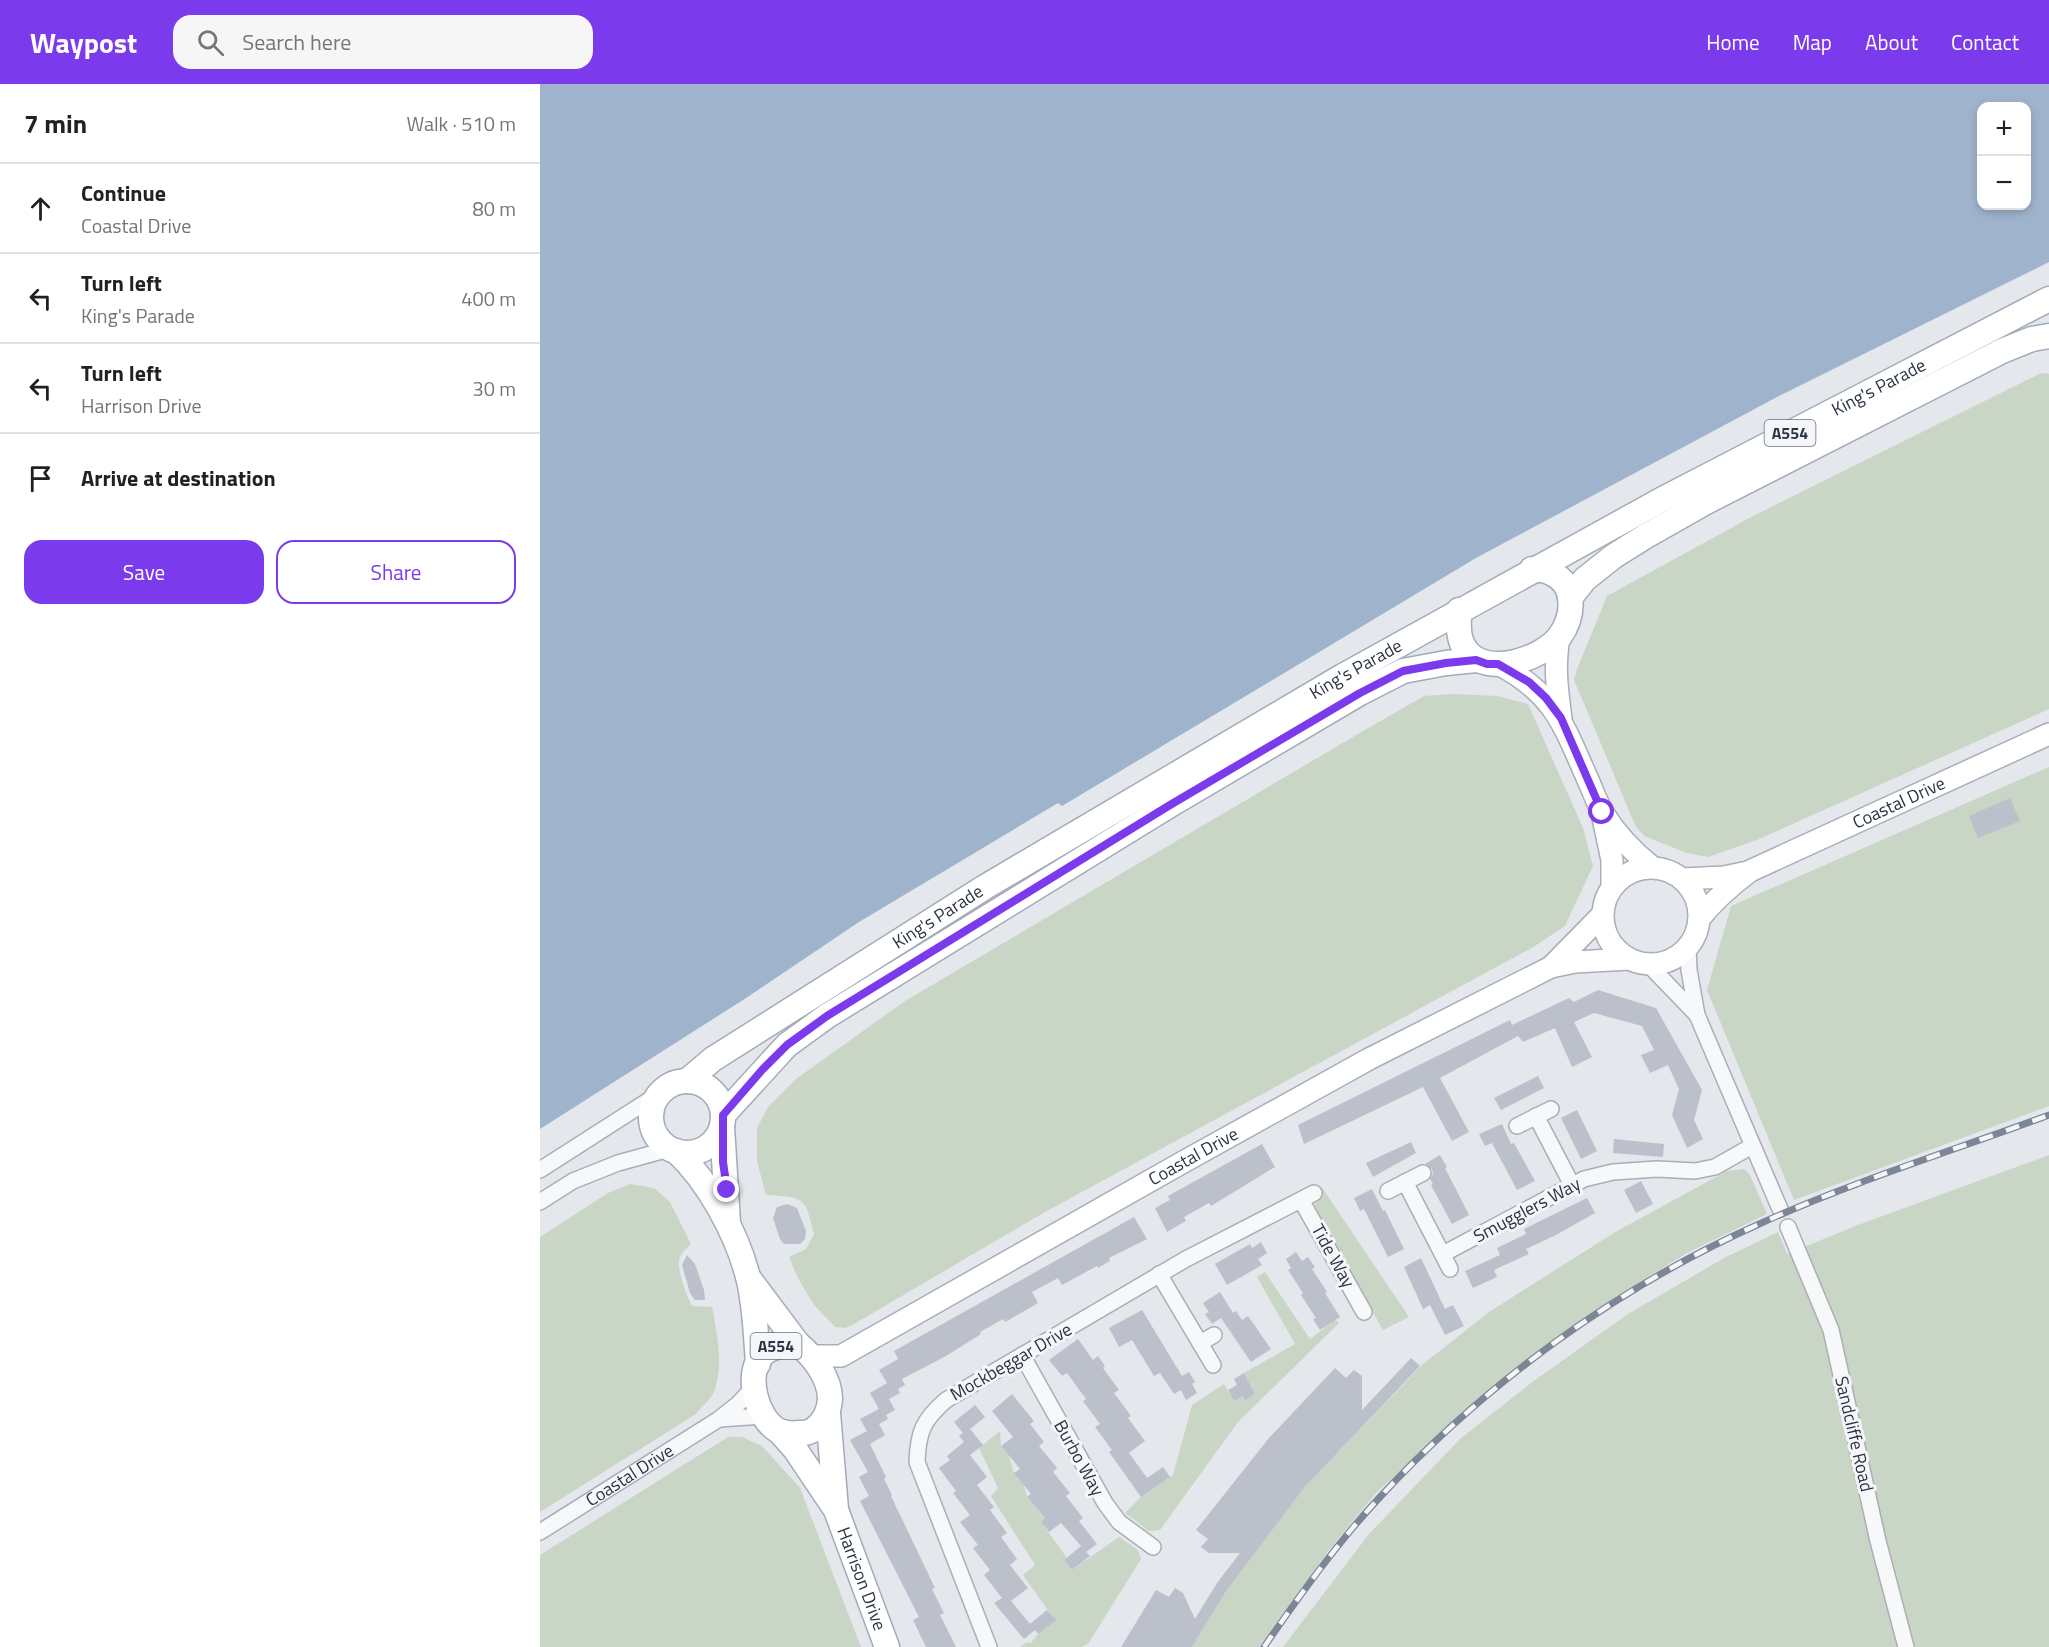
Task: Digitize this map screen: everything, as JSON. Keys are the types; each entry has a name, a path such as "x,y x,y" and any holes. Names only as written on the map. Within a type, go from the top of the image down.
{"main road":[{"name":"King's Parade","path":"687,1081 723,1053 985,887 1459,610 1660,500 2049,299"},
{"name":"King's Parade","path":"1570,597 1585,579 1614,556 1706,502 2002,351 2032,339 2049,336"},
{"path":"1459,610 1460,640 1466,651 1487,662 1526,659 1559,637 1570,617 1568,586 1551,573 1532,569"},
{"name":"King's Parade","path":"722,1121 762,1070 787,1045 827,1016 1170,805 1360,693 1403,671 1446,663 1487,662"},
{"path":"687,1081 707,1088 721,1104 722,1121 717,1138 709,1146 687,1153 673,1150 661,1142 651,1123 651,1112 660,1093 668,1087 687,1081"},
{"name":"A554","path":"722,1121 728,1224"},
{"name":"A554","path":"673,1150 690,1164 728,1224 748,1278 756,1398 772,1424"},
{"name":"A554","path":"748,1278 821,1371 829,1402"},
{"name":"A554","path":"756,1375 762,1355 778,1345 805,1350"},
{"path":"772,1424 788,1434 809,1432 818,1426 829,1402"},
{"name":"Harrison Drive","path":"829,1402 836,1510"},
{"name":"Harrison Drive","path":"772,1424 795,1449 836,1510 887,1647"}],"street":[{"path":"1559,637 1556,679 1561,718"},
{"path":"1487,662 1529,682 1546,698 1561,718 1602,812 1612,860 1612,886"},
{"name":"Coastal Drive","path":"1699,919 1714,900 1750,871 2049,734"},
{"path":"1602,812 1634,852 1652,867"},
{"path":"1638,962 1658,964 1671,960 1688,947 1697,931 1699,919 1693,892 1682,879 1667,870 1652,867 1632,871 1621,877 1612,886 1604,903 1602,915 1608,939 1618,952 1638,962 1697,1015"},
{"name":"Coastal Drive","path":"1682,879 1724,877 1750,871"},
{"name":"Coastal Drive","path":"1551,967 1602,915"},
{"path":"1688,947 1689,970 1697,1015 1780,1209"},
{"name":"Coastal Drive","path":"805,1350 841,1356 1369,1059 1551,967 1575,962 1638,962"},
{"path":"540,1170 660,1093"},
{"path":"1517,1126 1551,1108"},
{"path":"1536,1116 1572,1185"},
{"name":"Smugglers Way","path":"1443,1254 1584,1179 1613,1172 1657,1169 1695,1171 1714,1167 1752,1146"},
{"path":"540,1202 573,1181 618,1163 673,1150"},
{"path":"1388,1191 1423,1173"},
{"path":"1405,1182 1450,1269"},
{"name":"Mockbeggar Drive","path":"989,1647 917,1462 922,1428 929,1414 946,1400 1186,1259 1308,1197"},
{"name":"Tide Way","path":"1308,1197 1364,1312"},
{"name":"Sandcliffe Road","path":"1788,1227 1831,1330 1878,1541 1906,1647"},
{"path":"1160,1274 1213,1365"},
{"path":"1200,1342 1214,1335"},
{"name":"Burbo Way","path":"1022,1355 1105,1503 1119,1522 1153,1547"},
{"path":"829,1402 841,1356"},
{"name":"Coastal Drive","path":"540,1532 719,1419 738,1404 756,1375"},
{"path":"719,1419 772,1424"}],"green space":[{"path":"2041,373 2049,374 2049,709 1757,840 1708,857 1687,853 1644,836 1636,827 1574,680 1607,596 1753,516"},
{"path":"1452,694 1498,696 1528,704 1583,828 1593,866 1565,926 1535,946 1045,1212 854,1324 845,1328 835,1327 814,1305 789,1257 806,1249 814,1234 805,1206 796,1198 766,1195 757,1161 757,1128 768,1107 796,1079 905,1001 1424,696"},
{"path":"2049,767 2049,1106 1794,1200 1707,990 1731,906"},
{"path":"2049,1155 2049,1647 1283,1647 1369,1534 1460,1439 1531,1383 1628,1314 1724,1258 1778,1232 1787,1254 1858,1225"},
{"path":"1744,1169 1750,1175 1767,1214 1687,1253 1612,1299 1494,1385 1375,1494 1329,1550 1259,1647 1192,1647 1225,1593 1304,1488 1422,1365 1489,1312 1617,1231 1727,1171"},
{"path":"630,1184 654,1188 670,1202 691,1244 680,1258 679,1270 692,1306 712,1307 719,1350 719,1371 714,1392 696,1414 540,1512 540,1237 608,1193"},
{"path":"1321,1186 1409,1317 1383,1330 1314,1209"},
{"path":"1265,1272 1310,1339 1335,1320 1339,1323 1238,1422 1160,1530 1149,1531 1125,1513 1141,1497 1173,1475 1192,1405 1224,1384 1234,1401 1243,1396 1245,1399 1255,1394 1244,1373 1295,1344 1257,1277"},
{"path":"1000,1431 1001,1446 1009,1456 1014,1473 1023,1483 1027,1497 1045,1519 1041,1522 1067,1558 1064,1560 1072,1570 1119,1537 1138,1550 1141,1559 1088,1644 1081,1647 1020,1647 1027,1642 1031,1643 1055,1620 1023,1575 1035,1565 991,1496 998,1488 979,1448"},
{"path":"728,1437 742,1437 762,1446 800,1488 861,1647 540,1647 540,1555"}],"water":[{"path":"540,84 2049,84 2049,262 1777,397 1476,558 1062,806 1058,803 859,922 743,1000 540,1129"}],"building":[{"path":"2010,798 2020,821 1978,838 1969,816"},
{"path":"1598,990 1656,1008 1702,1090 1694,1120 1703,1139 1687,1148 1672,1115 1679,1089 1668,1065 1650,1073 1641,1055 1654,1050 1642,1026 1594,1013 1574,1022 1592,1057 1572,1067 1555,1028 1523,1042 1518,1036 1440,1078 1469,1132 1452,1141 1423,1087 1304,1144 1298,1125 1510,1020 1512,1025 1569,998 1574,1002"},
{"path":"1538,1076 1544,1088 1501,1110 1494,1098"},
{"path":"1577,1110 1597,1151 1581,1159 1561,1118"},
{"path":"1502,1124 1511,1144 1514,1143 1535,1181 1517,1190 1492,1143 1485,1146 1479,1134"},
{"path":"1614,1139 1664,1144 1663,1157 1613,1153"},
{"path":"1411,1142 1416,1153 1373,1177 1366,1163"},
{"path":"1262,1144 1275,1167 1211,1206 1209,1203 1184,1217 1186,1221 1167,1232 1155,1208 1170,1200 1168,1196"},
{"path":"1440,1155 1469,1215 1452,1224 1431,1185 1433,1184 1430,1179 1433,1174 1432,1169 1425,1164"},
{"path":"1641,1181 1653,1204 1636,1213 1624,1190"},
{"path":"1372,1189 1404,1249 1388,1257 1364,1209 1360,1211 1354,1198"},
{"path":"1587,1198 1595,1213 1526,1249 1529,1254 1494,1270 1497,1277 1473,1288 1465,1271 1500,1255 1497,1248 1526,1234 1524,1229"},
{"path":"787,1204 797,1208 806,1231 805,1239 800,1244 784,1244 773,1218 777,1207"},
{"path":"1134,1217 1147,1239 1109,1258 1110,1261 1098,1268 1097,1266 1062,1285 1058,1278 1032,1292 1038,1303 1005,1322 1003,1319 946,1356 902,1379 905,1385 898,1389 900,1393 889,1399 895,1410 886,1415 888,1419 879,1424 885,1435 870,1444 886,1477 884,1479 891,1496 935,1588 932,1589 944,1613 940,1615 956,1647 926,1647 913,1620 919,1617 860,1501 869,1496 859,1477 868,1472 850,1440 867,1431 860,1419 879,1409 870,1393 887,1383 879,1370 898,1359 894,1351"},
{"path":"1261,1242 1267,1253 1258,1259 1262,1265 1227,1285 1215,1264 1250,1244 1252,1248"},
{"path":"1296,1252 1302,1261 1308,1257 1315,1267 1312,1269 1340,1317 1320,1330 1313,1319 1316,1318 1301,1295 1303,1293 1288,1270 1291,1268 1286,1259"},
{"path":"687,1255 695,1264 705,1300 695,1300 690,1293 682,1265"},
{"path":"1421,1258 1445,1309 1453,1305 1464,1326 1445,1335 1430,1305 1423,1309 1404,1267"},
{"path":"1220,1292 1233,1313 1236,1311 1242,1320 1248,1316 1271,1349 1251,1362 1221,1318 1212,1324 1205,1314 1209,1312 1203,1303"},
{"path":"1142,1310 1182,1376 1189,1372 1195,1382 1192,1384 1197,1393 1186,1400 1181,1390 1174,1394 1160,1373 1154,1376 1132,1340 1119,1347 1109,1328"},
{"path":"1078,1339 1093,1360 1098,1356 1105,1366 1103,1368 1119,1390 1114,1393 1131,1416 1128,1418 1145,1441 1129,1453 1147,1478 1163,1467 1170,1477 1141,1497 1109,1452 1112,1450 1095,1427 1100,1424 1083,1401 1086,1399 1067,1373 1062,1376 1049,1360"},
{"path":"1411,1358 1420,1366 1304,1488 1225,1593 1192,1647 1121,1647 1156,1590 1169,1597 1175,1588 1183,1593 1195,1619 1217,1583 1240,1553 1209,1553 1201,1547 1208,1539 1196,1530 1269,1438 1335,1368 1346,1378 1354,1370 1362,1376 1362,1410"},
{"path":"1244,1373 1255,1394 1245,1400 1243,1396 1234,1401 1228,1390 1237,1385 1234,1379"},
{"path":"1012,1394 1034,1421 1030,1424 1044,1442 1039,1446 1057,1468 1053,1472 1070,1493 1066,1496 1083,1518 1079,1521 1097,1544 1086,1552 1090,1556 1072,1570 1064,1560 1081,1546 1061,1523 1049,1532 1041,1522 1045,1518 1027,1497 1031,1494 1014,1473 1020,1469 1001,1446 1013,1437 992,1411"},
{"path":"975,1405 985,1417 970,1429 983,1445 970,1455 987,1477 977,1485 994,1507 990,1510 1007,1533 1001,1537 1017,1559 1010,1565 1028,1588 1011,1601 1030,1624 1047,1610 1056,1620 1038,1634 1035,1630 1024,1639 994,1603 1002,1598 984,1575 990,1570 973,1548 978,1545 960,1522 970,1515 953,1493 956,1491 939,1468 950,1460 947,1456 964,1442 959,1436 963,1433 954,1422"}],"railway":[{"path":"1264,1647 1334,1551 1380,1497 1421,1455 1508,1378 1603,1309 1705,1250 1793,1209 2049,1115"}],"route":[{"path":"727,1190 723,1162 723,1115 787,1045 827,1016 1170,805 1360,693 1403,671 1476,660 1487,664 1498,664 1529,682 1546,698 1561,718 1602,812"}]}
